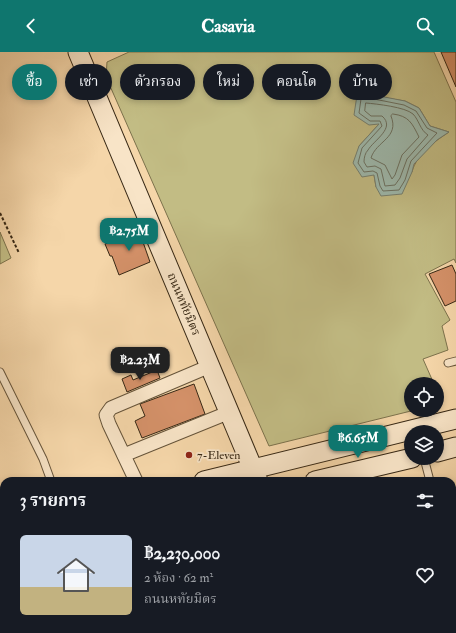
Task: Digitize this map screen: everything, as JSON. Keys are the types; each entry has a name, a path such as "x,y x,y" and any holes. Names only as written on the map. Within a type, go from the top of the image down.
{"street":[{"name":"ถนนหทัยมิตร","path":"78,52 256,475"},
{"path":"134,477 106,415 111,408 210,366"},
{"path":"124,455 230,412"},
{"path":"239,477 256,475 456,419"},
{"path":"444,451 456,448"},
{"path":"332,477 404,460"}],"lane":[{"path":"448,363 456,361"},
{"path":"0,372 43,459 50,477"},
{"path":"426,465 429,477"}],"path":[{"path":"0,212 19,253"}],"shaded area":[{"path":"129,52 434,52 456,102 456,263 454,259 425,274 450,320 442,326 448,350 423,359 431,377 404,377 404,413 269,446 112,91 112,64 107,64 107,62","holes":["339,64 392,64 392,99 405,101 419,108 430,126 449,132 432,144 422,154 412,172 376,187 374,175 359,146 380,123 386,100 339,100"]},
{"path":"0,232 11,258 0,264"}],"water":[{"path":"392,98 405,101 419,108 430,126 449,132 437,140 414,164 402,194 381,196 376,187 374,175 362,177 353,163 359,146 379,124 369,125 354,115 356,100 392,100"}],"building":[{"path":"441,52 456,52 456,87"},
{"path":"137,225 150,262 119,275 112,256 110,256 105,244 130,236 128,229"},
{"path":"452,265 456,274 456,301 445,306 429,274"},
{"path":"157,370 160,378 127,392 122,379 131,375 133,380"},
{"path":"194,384 205,414 142,438 135,421 145,416 140,404"}],"place":[{"name":"7-Eleven","path":"189,455"}]}
